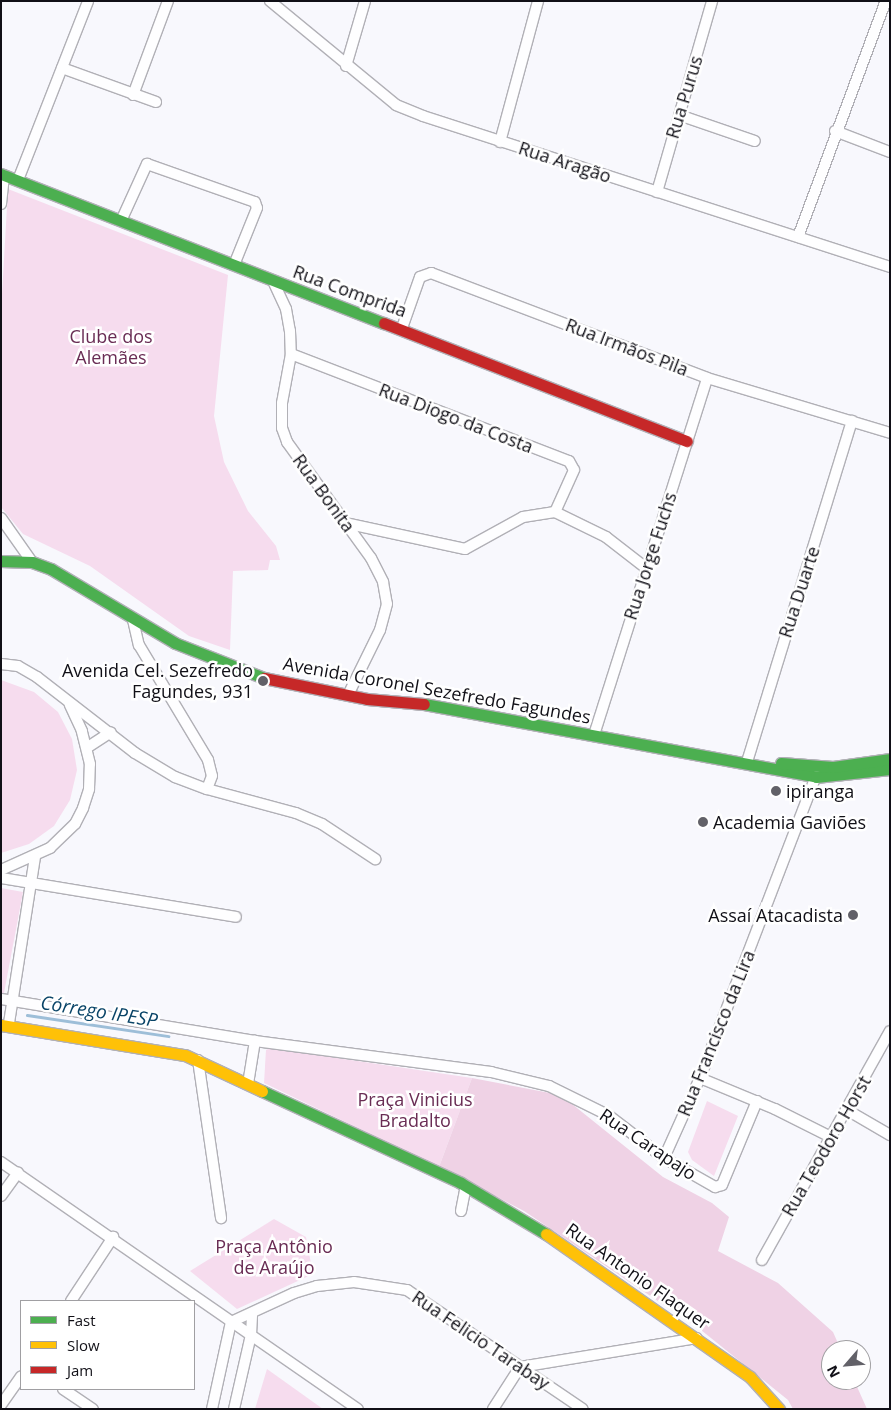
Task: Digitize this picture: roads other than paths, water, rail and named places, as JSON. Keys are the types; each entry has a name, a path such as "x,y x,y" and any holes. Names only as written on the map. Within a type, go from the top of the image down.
{"street":[{"path":"18,180 88,1"},
{"path":"133,95 168,1"},
{"name":"Rua Aragão","path":"270,1 346,66 396,105 500,142 890,267"},
{"path":"346,66 364,1"},
{"path":"500,142 538,1"},
{"name":"Rua Purus","path":"657,192 712,1"},
{"path":"798,237 835,131 886,1"},
{"path":"62,68 156,102"},
{"path":"679,115 755,141"},
{"path":"835,131 890,152"},
{"path":"121,221 147,164 254,202 257,208 234,265"},
{"path":"1,204 3,174"},
{"name":"Rua Comprida","path":"3,174 273,281 402,328 687,440"},
{"name":"Rua Irmãos Pìla","path":"402,328 420,277 431,273 707,378 890,433"},
{"name":"Rua Bonita","path":"273,281 286,309 291,354 282,403 282,428 287,442 371,558 382,582 387,604 380,630 350,691"},
{"name":"Rua Diogo da Costa","path":"291,354 569,461 574,470 554,512"},
{"name":"Rua Jorge Fuchs","path":"594,735 707,378"},
{"name":"Rua Duarte","path":"747,762 852,421"},
{"path":"345,523 465,549 523,516 554,512 606,537 646,568"},
{"path":"1,518 32,562"},
{"name":"Avenida Coronel Sezefredo Fagundes","path":"1,561 32,562 79,584 133,620 209,659 239,666 262,678 450,707 714,760 747,762 752,760 817,772"},
{"path":"133,620 139,645 205,753 212,776 207,790"},
{"path":"1,664 18,666 31,673 158,768 207,790 296,813 322,824 375,859"},
{"path":"1,870 35,857 65,836 75,824 89,789 88,747 76,714 68,701"},
{"path":"88,747 111,732"},
{"path":"817,772 890,758"},
{"path":"817,772 890,769"},
{"name":"Rua Francisco da Lira","path":"664,1158 700,1078 817,772"},
{"path":"6,1025 12,1004 35,857"},
{"path":"1,878 236,917"},
{"name":"Rua Carapajo","path":"1,999 12,1004 256,1041 491,1072 549,1086 576,1096 608,1115 664,1158 710,1186 722,1185 757,1101"},
{"name":"Rua Antonio Flaquer","path":"6,1025 185,1055 466,1186 514,1212 697,1338 750,1377 780,1409"},
{"name":"Rua Teodoro Horst","path":"762,1260 890,1031"},
{"path":"248,1084 256,1041"},
{"path":"198,1060 220,1218"},
{"path":"700,1078 757,1101 831,1137"},
{"path":"847,1110 890,1136"},
{"path":"1,1162 113,1237 231,1322 358,1409"},
{"path":"1,1196 18,1173"},
{"path":"461,1212 466,1186"},
{"path":"72,1300 113,1237"},
{"name":"Rua Felicio Tarabay","path":"231,1322 252,1314 294,1293 317,1286 354,1282 382,1284 407,1290 432,1304 583,1409"},
{"path":"234,1409 251,1335 252,1314"},
{"path":"212,1409 231,1322"},
{"path":"493,1409 520,1367 697,1338"},
{"path":"1,1405 20,1377"},
{"path":"64,1390 93,1409"}],"waterway":[{"name":"Córrego IPESP","path":"27,1015 168,1036"}],"place":[{"name":"Avenida Cel. Sezefredo Fagundes, 931","path":"263,681"},
{"name":"ipiranga","path":"776,791"},
{"name":"Academia Gaviões","path":"703,822"},
{"name":"Assaí Atacadista","path":"853,915"}],"park label":[{"name":"Clube dos Alemães","path":"111,347"},
{"name":"Praça Vinicius Bradalto","path":"415,1110"},
{"name":"Praça Antônio de Araújo","path":"274,1257"}]}
